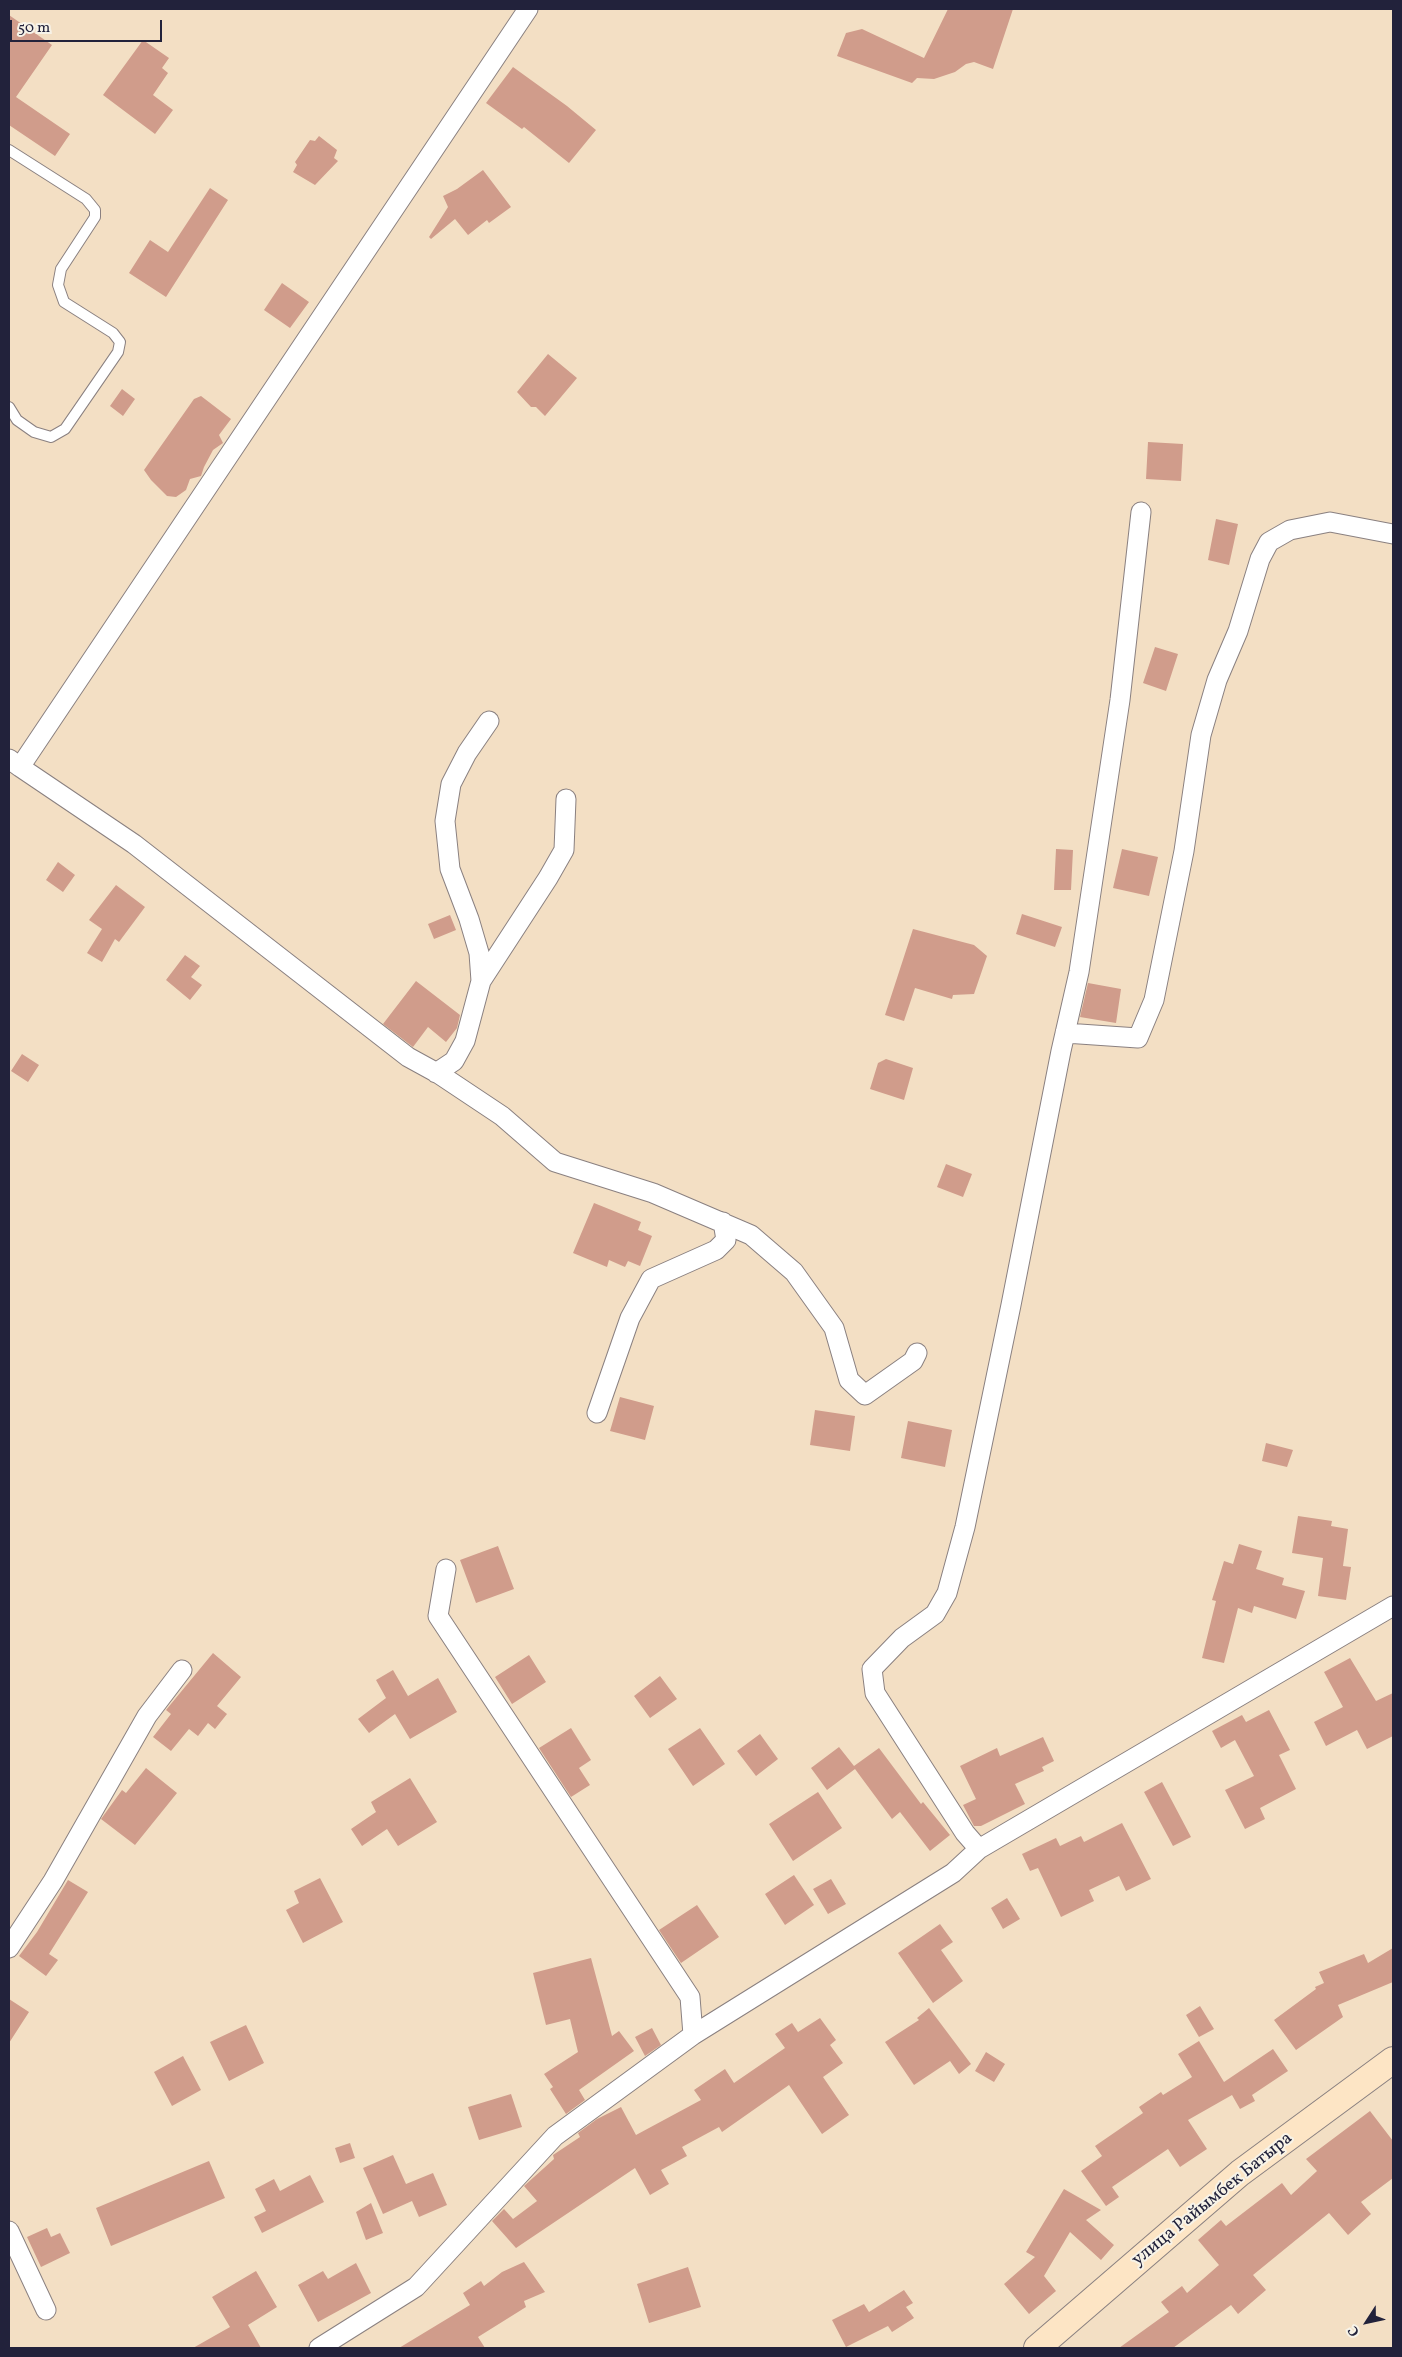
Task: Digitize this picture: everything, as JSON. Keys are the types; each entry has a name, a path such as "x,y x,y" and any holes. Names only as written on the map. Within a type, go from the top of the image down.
{"street":[{"path":"528,9 14,763 134,844 408,1057 502,1116 555,1162 653,1193 751,1235 794,1272 834,1328 849,1380 865,1395 913,1361 917,1353"},
{"path":"979,1850 965,1833 875,1693 872,1670 902,1638 935,1614 947,1594 969,1508 1079,972 1120,700 1141,512"},
{"path":"1065,1033 1138,1038 1154,1000 1184,851 1201,735 1217,680 1238,632 1260,559 1269,542 1290,530 1330,522 1393,534"},
{"path":"481,981 479,953 469,918 450,869 445,820 451,784 467,753 489,721"},
{"path":"436,1073 454,1061 465,1041 481,981 564,850 566,799"},
{"path":"597,1413 630,1318 651,1279 716,1250 726,1240 723,1222"},
{"path":"446,1569 438,1616 690,1998 692,2035"},
{"path":"319,2348 416,2287 555,2136 692,2035 953,1873 979,1850 1393,1606"},
{"path":"9,1948 53,1881 147,1716 182,1670"},
{"name":"улица Райымбек Батыра","path":"1038,2348 1240,2173 1393,2060"},
{"path":"9,2231 46,2310"}],"lane":[{"path":"9,150 86,200 95,210 96,217 61,269 58,285 64,302 112,333 120,342 118,352 65,429 51,437 34,432 17,420 9,406"}],"building":[{"path":"948,9 1013,9 993,69 974,62 966,64 955,72 934,79 917,78 912,83 837,56 846,33 862,29 924,58"},
{"path":"9,15 52,45 16,97 70,134 55,156 9,125"},
{"path":"143,40 169,58 162,68 168,73 153,95 173,110 155,134 103,95"},
{"path":"513,67 567,106 596,130 569,163 524,127 522,129 486,103"},
{"path":"319,136 337,150 334,158 338,161 315,185 293,172 297,165 295,162 310,140 315,141"},
{"path":"483,170 511,207 489,223 487,220 468,235 455,219 431,239 429,237 448,207 443,196 457,189"},
{"path":"210,188 228,200 166,297 129,273 150,240 168,252"},
{"path":"282,283 309,302 290,328 264,310"},
{"path":"548,354 577,378 545,416 536,407 531,407 517,392"},
{"path":"122,389 135,399 123,416 110,406"},
{"path":"201,396 231,419 219,435 223,443 213,450 201,476 190,479 186,490 176,497 167,496 144,470 194,399"},
{"path":"1148,442 1183,444 1181,481 1146,479"},
{"path":"1216,519 1238,524 1229,565 1208,560"},
{"path":"1155,647 1178,654 1166,691 1143,683"},
{"path":"1056,849 1073,850 1071,890 1054,890"},
{"path":"1122,849 1158,857 1149,896 1113,888"},
{"path":"58,862 75,875 63,892 46,880"},
{"path":"116,885 145,907 119,942 115,939 102,962 87,953 102,929 89,920"},
{"path":"1022,914 1062,927 1055,947 1016,934"},
{"path":"450,915 456,930 434,939 428,924"},
{"path":"913,929 974,945 987,956 974,994 953,995 952,999 915,988 904,1021 885,1015"},
{"path":"185,955 200,966 191,977 202,985 190,1000 166,980"},
{"path":"416,981 460,1015 457,1028 446,1042 428,1027 413,1047 383,1024"},
{"path":"1088,983 1121,989 1116,1023 1080,1017"},
{"path":"22,1054 39,1065 28,1082 11,1071"},
{"path":"886,1059 913,1068 904,1100 870,1089 878,1063"},
{"path":"946,1164 972,1174 963,1197 937,1187"},
{"path":"594,1203 641,1222 638,1230 652,1236 640,1266 628,1261 625,1267 609,1260 607,1267 573,1253"},
{"path":"620,1397 654,1406 645,1440 610,1431"},
{"path":"815,1410 855,1416 850,1451 810,1445"},
{"path":"908,1421 952,1430 945,1467 901,1458"},
{"path":"1266,1443 1293,1450 1287,1467 1262,1461"},
{"path":"1298,1516 1332,1521 1331,1526 1348,1529 1343,1566 1351,1567 1346,1600 1318,1596 1323,1558 1292,1553"},
{"path":"1239,1544 1262,1551 1256,1569 1284,1578 1282,1585 1305,1591 1296,1619 1254,1606 1252,1613 1238,1608 1224,1663 1202,1658 1216,1601 1212,1600 1224,1561 1233,1564"},
{"path":"498,1546 514,1589 476,1603 460,1560"},
{"path":"213,1653 241,1677 217,1706 227,1714 215,1729 208,1723 198,1736 189,1729 171,1751 153,1737 171,1714 166,1710"},
{"path":"529,1655 546,1682 512,1704 495,1677"},
{"path":"1350,1658 1376,1701 1393,1693 1393,1736 1367,1749 1357,1730 1326,1746 1314,1722 1343,1707 1324,1672"},
{"path":"393,1670 408,1696 438,1678 457,1712 410,1739 395,1714 369,1733 358,1719 386,1698 376,1680"},
{"path":"660,1676 677,1699 650,1718 634,1696"},
{"path":"1269,1710 1290,1750 1279,1755 1296,1789 1260,1808 1265,1819 1245,1829 1225,1790 1254,1776 1235,1740 1221,1748 1212,1731 1242,1715 1246,1722"},
{"path":"571,1728 591,1760 579,1768 590,1785 571,1797 539,1748"},
{"path":"700,1728 725,1764 693,1786 668,1749"},
{"path":"760,1734 778,1759 756,1776 737,1751"},
{"path":"1043,1737 1054,1761 1042,1767 1044,1771 1015,1784 1025,1804 981,1826 974,1826 963,1805 976,1799 960,1766 997,1748 1000,1756"},
{"path":"839,1747 854,1766 879,1748 921,1804 923,1802 950,1835 930,1851 900,1812 892,1819 855,1769 827,1790 811,1768"},
{"path":"146,1768 177,1793 135,1845 101,1819 122,1790 126,1793"},
{"path":"410,1778 437,1822 398,1846 387,1829 362,1846 351,1829 376,1812 371,1802"},
{"path":"1162,1782 1191,1837 1173,1846 1144,1792"},
{"path":"818,1792 842,1828 793,1861 769,1824"},
{"path":"1122,1823 1151,1879 1126,1891 1119,1876 1089,1890 1094,1901 1061,1917 1038,1868 1030,1871 1022,1854 1056,1838 1060,1846 1081,1836 1084,1842"},
{"path":"794,1875 814,1905 785,1925 765,1894"},
{"path":"320,1878 343,1922 303,1943 286,1910 299,1903 294,1891"},
{"path":"831,1879 846,1904 828,1914 813,1889"},
{"path":"68,1880 88,1892 49,1954 58,1960 46,1976 19,1956 37,1932"},
{"path":"1007,1898 1020,1919 1003,1929 991,1908"},
{"path":"697,1905 719,1937 681,1963 659,1930"},
{"path":"940,1924 953,1942 941,1950 963,1981 933,2003 898,1953"},
{"path":"1393,1948 1393,1982 1338,2005 1343,2017 1296,2050 1274,2020 1316,1989 1315,1987 1324,1983 1319,1972 1364,1954 1368,1963"},
{"path":"591,1958 612,2036 619,2031 634,2051 579,2090 585,2100 566,2114 550,2089 553,2087 544,2074 578,2052 570,2019 546,2025 533,1973"},
{"path":"9,1999 29,2012 9,2043"},
{"path":"1200,2006 1214,2029 1199,2037 1186,2015"},
{"path":"929,2008 971,2064 959,2074 950,2061 914,2085 885,2042 919,2020 917,2018"},
{"path":"820,2018 836,2040 830,2045 843,2063 823,2077 849,2115 822,2134 789,2085 722,2132 719,2127 682,2147 687,2156 661,2170 669,2184 650,2195 635,2168 516,2248 492,2221 504,2209 513,2219 537,2201 524,2186 554,2159 553,2155 580,2137 578,2133 597,2119 621,2107 636,2135 701,2100 694,2090 725,2069 734,2083 785,2048 775,2034 792,2023 798,2032"},
{"path":"246,2025 264,2063 229,2081 210,2042"},
{"path":"652,2028 661,2045 645,2056 635,2037"},
{"path":"1199,2041 1224,2082 1273,2049 1288,2071 1252,2095 1255,2101 1240,2109 1232,2095 1188,2120 1207,2149 1180,2167 1168,2149 1112,2187 1119,2197 1106,2206 1081,2171 1102,2156 1095,2146 1143,2113 1139,2107 1161,2092 1163,2095 1192,2077 1178,2054"},
{"path":"986,2052 1005,2064 994,2082 975,2071"},
{"path":"183,2056 201,2090 172,2106 154,2072"},
{"path":"511,2094 522,2127 479,2140 468,2107"},
{"path":"1370,2111 1393,2141 1393,2178 1361,2202 1371,2214 1348,2235 1329,2213 1253,2275 1266,2290 1238,2314 1231,2305 1173,2348 1119,2348 1169,2312 1161,2302 1182,2286 1187,2293 1219,2265 1198,2240 1221,2220 1226,2226 1282,2183 1291,2195 1317,2171 1306,2159"},
{"path":"350,2143 355,2158 340,2163 335,2148"},
{"path":"393,2155 406,2184 433,2173 447,2205 419,2217 412,2201 383,2214 363,2168"},
{"path":"209,2161 225,2198 111,2246 96,2208"},
{"path":"310,2175 324,2202 262,2233 254,2217 266,2211 255,2189 274,2179 280,2191"},
{"path":"1064,2189 1101,2210 1086,2220 1114,2245 1101,2260 1070,2232 1044,2276 1056,2291 1029,2314 1004,2284 1035,2257 1026,2252"},
{"path":"371,2203 383,2233 366,2240 356,2212"},
{"path":"47,2228 51,2237 60,2233 70,2253 41,2267 27,2237"},
{"path":"524,2262 545,2292 524,2301 526,2307 478,2337 485,2348 399,2348 470,2305 463,2293 481,2281 484,2286 502,2272"},
{"path":"356,2263 371,2293 318,2322 298,2285 323,2271 328,2279"},
{"path":"688,2267 701,2307 649,2323 637,2284"},
{"path":"256,2271 277,2307 248,2325 261,2348 193,2348 230,2327 212,2297"},
{"path":"904,2290 913,2303 906,2307 914,2318 892,2332 888,2326 846,2347 832,2320 864,2304 869,2312"}]}
